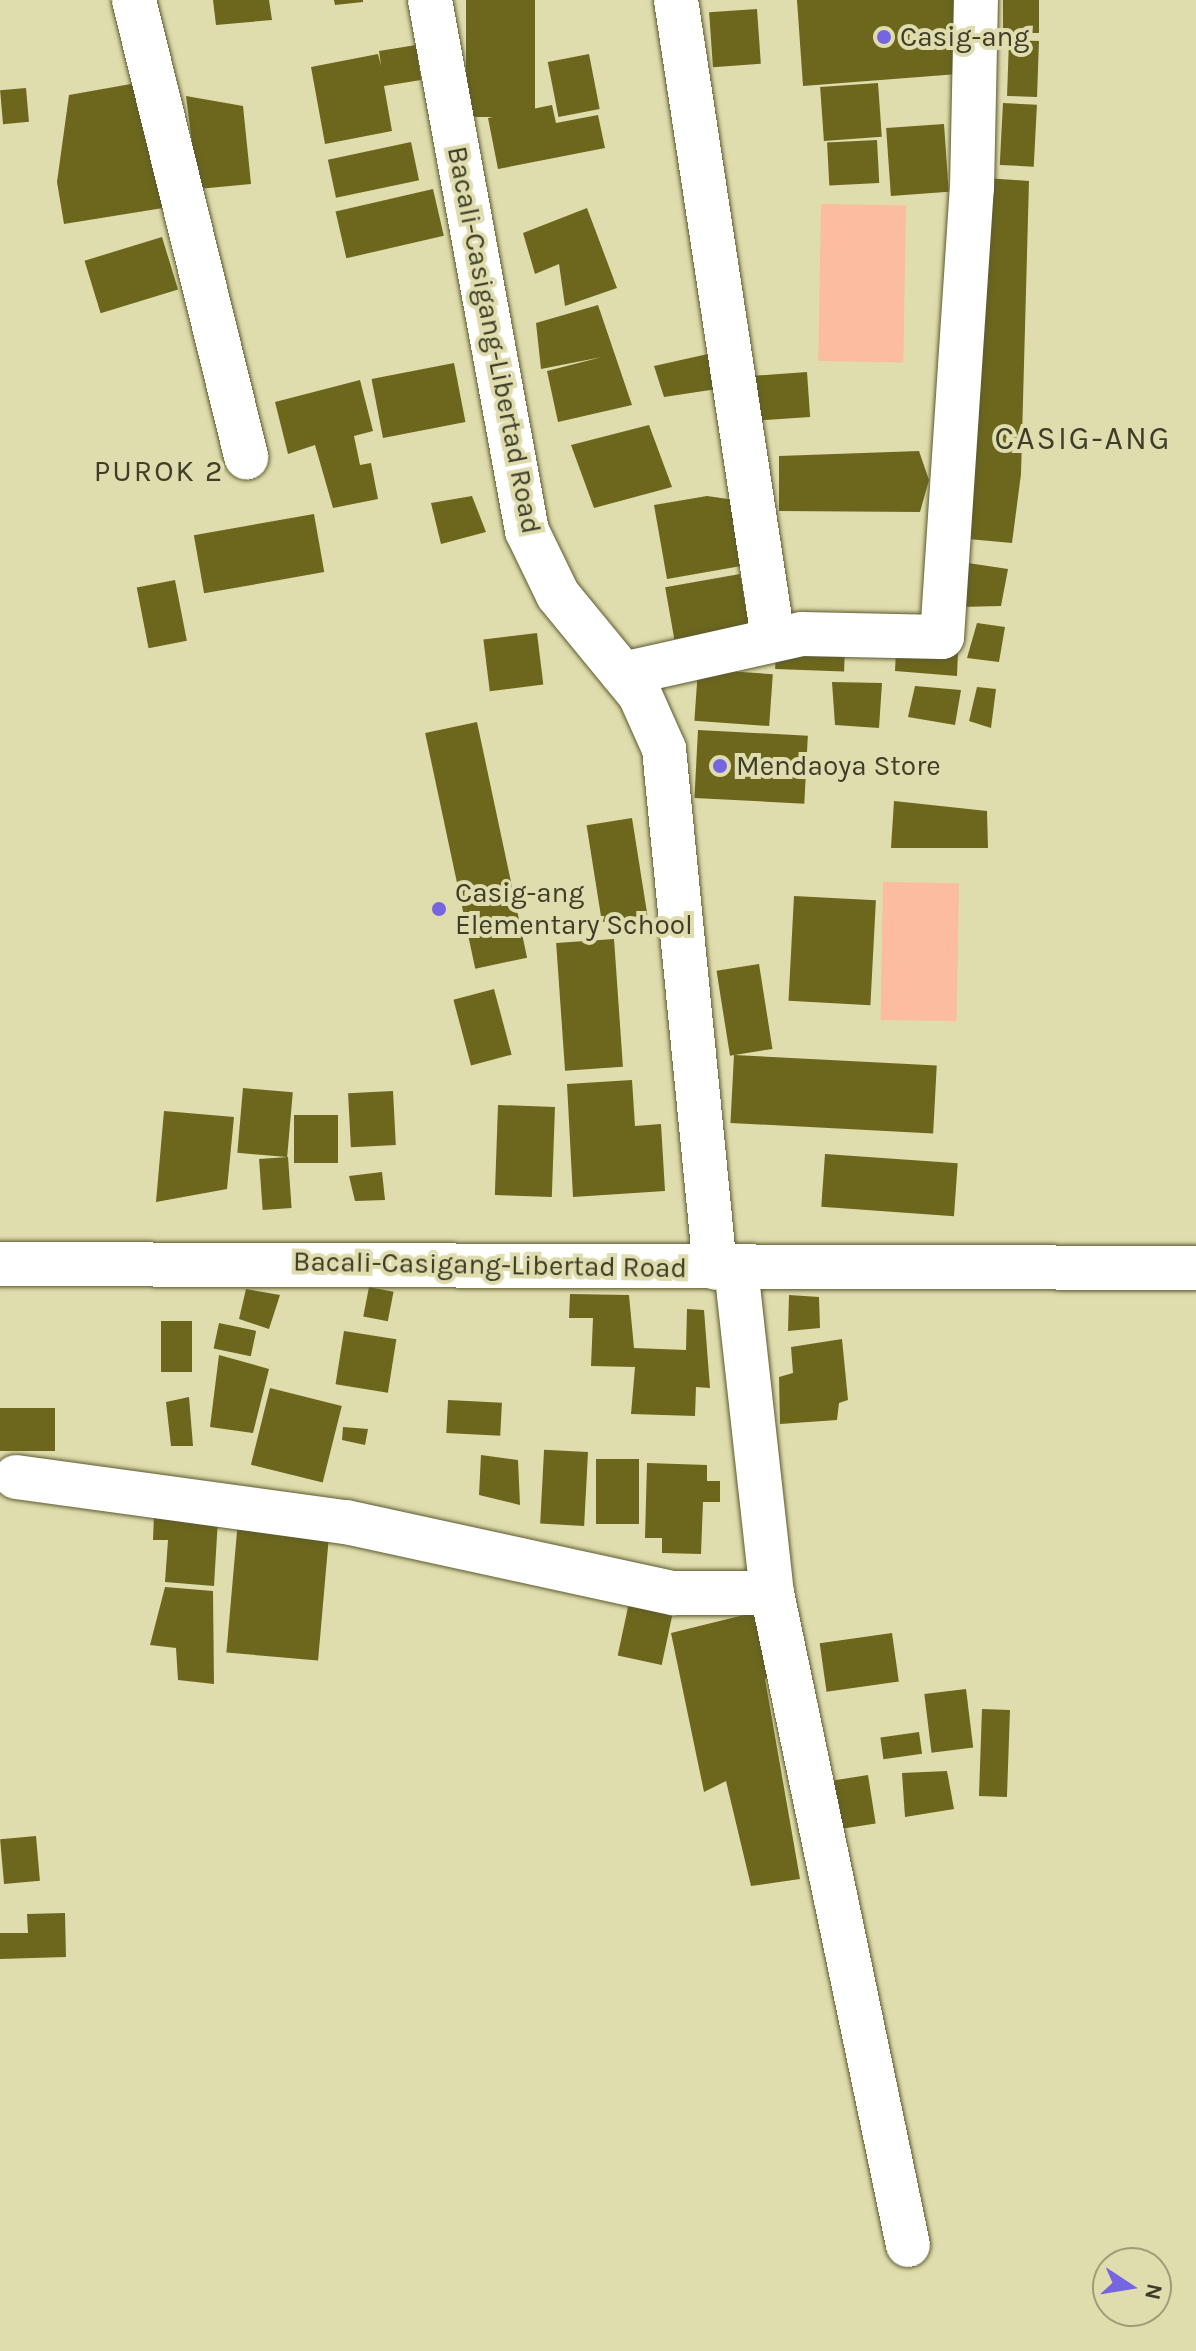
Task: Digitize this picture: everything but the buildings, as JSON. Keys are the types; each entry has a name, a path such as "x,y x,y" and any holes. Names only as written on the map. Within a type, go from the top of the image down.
{"street":[{"path":"134,0 246,457"},
{"name":"Bacali-Casigang-Libertad Road","path":"0,1264 725,1268 664,749 623,674 558,595 527,531 430,0"},
{"path":"676,0 773,638"},
{"path":"623,674 773,638 942,637 973,174 976,0"},
{"path":"908,2245 772,1593 725,1268 1196,1268"},
{"path":"16,1477 346,1522 673,1593 772,1593"}],"shaded area":[{"path":"821,204 906,205 903,362 818,361"},
{"path":"883,882 959,883 957,1021 881,1020"}],"place":[{"name":"Casig-ang","path":"884,37"},
{"name":"Mendaoya Store","path":"720,766"},
{"name":"Casig-ang Elementary School","path":"439,909"}],"district":[{"name":"CASIG-ANG","path":"1083,439"},
{"name":"PUROK 2","path":"159,471"}]}
